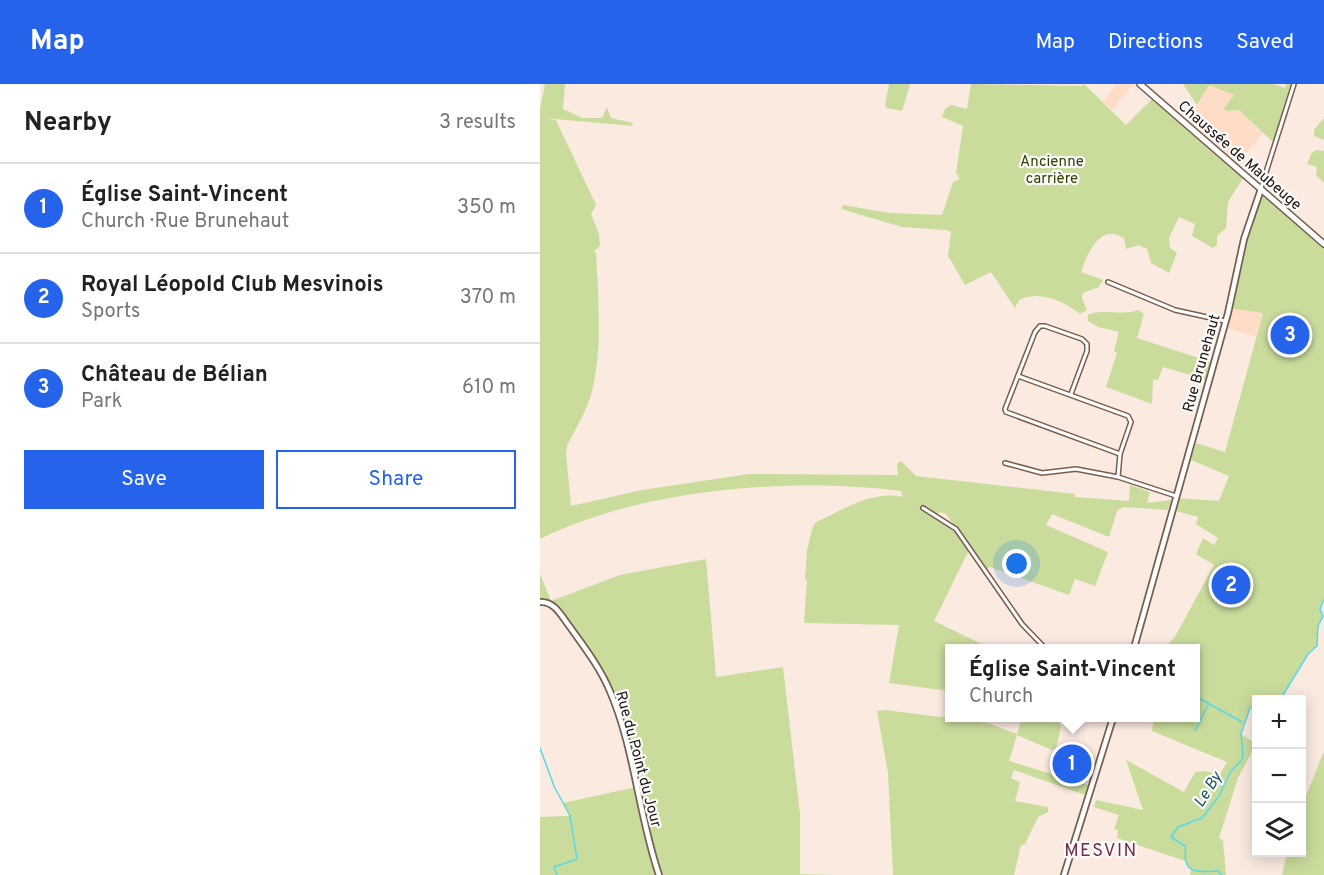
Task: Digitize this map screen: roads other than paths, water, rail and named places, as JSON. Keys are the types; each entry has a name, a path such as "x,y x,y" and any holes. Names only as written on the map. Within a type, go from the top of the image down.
{"main road":[{"name":"Chaussée de Maubeuge","path":"1140,84 1324,244"}],"street":[{"name":"Rue Brunehaut","path":"1135,644 1226,321 1244,239 1294,84"},
{"path":"1108,282 1175,310 1226,321"},
{"path":"1071,394 1087,351 1087,344 1084,340 1046,326 1036,329 1005,409 1008,414 1120,454"},
{"path":"1018,376 1130,417 1131,422 1120,454 1118,477"},
{"path":"1005,463 1042,473 1076,469 1118,477 1176,496"},
{"path":"923,508 956,529 1022,624 1041,644"},
{"name":"Rue du Point du Jour","path":"540,602 551,604 561,615 592,658 609,687 622,726 659,875"},
{"path":"1064,875 1111,722"}],"waterway":[{"name":"Le By","path":"1283,695 1308,654 1317,646 1318,626 1323,616 1320,609 1324,599"},
{"path":"1200,699 1242,722"},
{"path":"1200,721 1208,705"},
{"name":"Le By","path":"1222,875 1218,871 1191,869 1185,860 1185,846 1171,837 1178,827 1202,818 1219,796 1231,771 1241,761 1243,756 1241,734 1252,707"},
{"path":"1195,731 1200,722"},
{"path":"540,748 554,786 570,816 577,859 554,867 557,875"}],"place":[{"name":"Château de Bélian","path":"1290,335"},
{"name":"Royal Léopold Club Mesvinois","path":"1231,585"},
{"name":"Église Saint-Vincent","path":"1072,764"}],"district":[{"name":"MESVIN","path":"1101,850"}],"park label":[{"name":"Ancienne carrière","path":"1052,170"}]}
